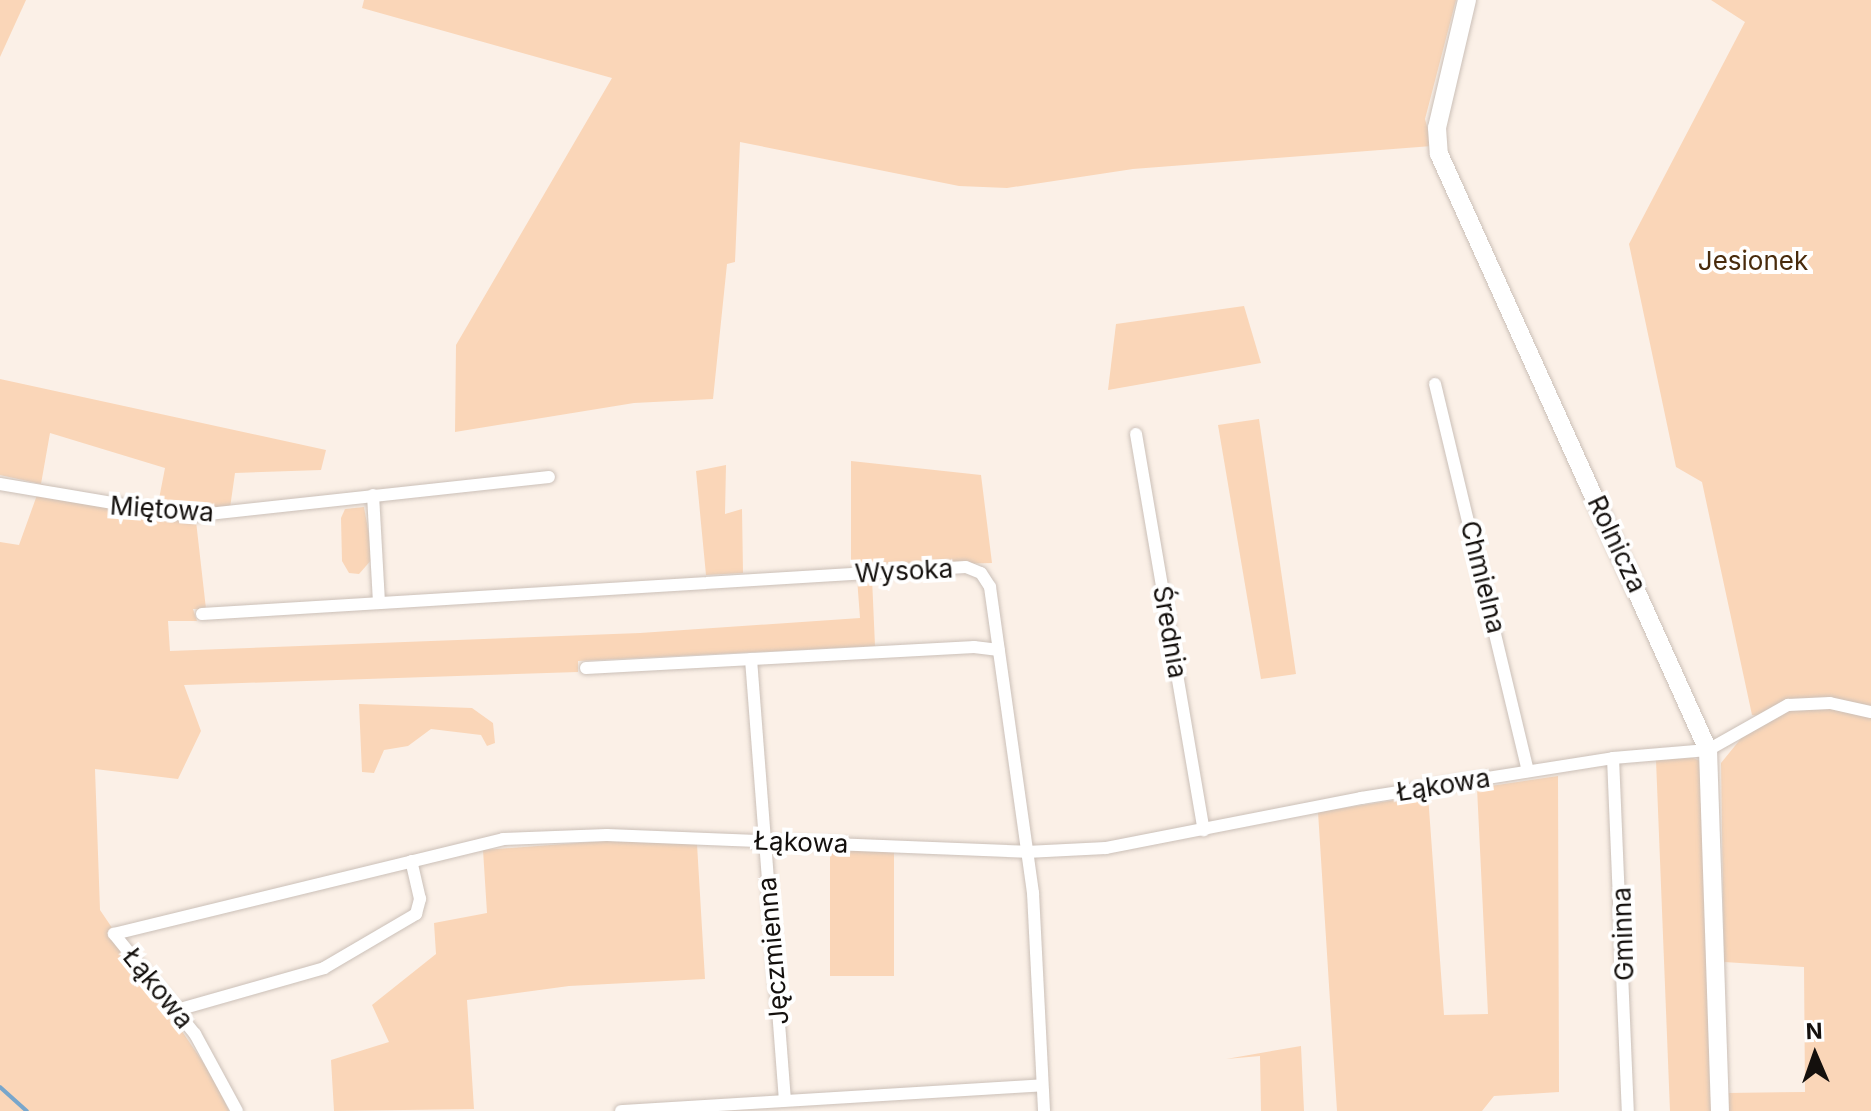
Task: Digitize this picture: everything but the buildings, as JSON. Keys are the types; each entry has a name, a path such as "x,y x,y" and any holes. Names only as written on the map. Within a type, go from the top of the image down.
{"street":[{"name":"Rolnicza","path":"1467,0 1437,128 1439,154 1708,750 1720,1111"},
{"name":"Chmielna","path":"1435,384 1528,771"},
{"name":"Średnia","path":"1136,434 1204,830"},
{"name":"Miętowa","path":"0,484 190,516 549,477"},
{"path":"373,495 379,603"},
{"name":"Wysoka","path":"202,614 966,567 981,573 990,587 1033,893 1044,1111"},
{"path":"586,668 974,647 999,650"},
{"name":"Jęczmienna","path":"751,659 785,1100"},
{"path":"1708,750 1788,705 1830,703 1871,712"},
{"name":"Łąkowa","path":"237,1111 211,1058 177,1010 114,934 503,839 553,835 764,840 1026,852 1106,848 1528,771 1613,758 1708,750"},
{"name":"Gminna","path":"1613,758 1628,1111"},
{"path":"177,1010 324,968 416,914 420,899 411,861"},
{"path":"621,1111 1041,1085"}],"green space":[{"path":"0,0 26,0 0,57"},
{"path":"364,0 1456,0 1425,119 1432,146 1133,169 1007,188 959,186 740,142 735,262 727,264 713,399 634,403 455,432 456,345 612,78 362,8"},
{"name":"Jesionek","path":"1711,0 1871,0 1871,1111 1728,1111 1727,1093 1805,1092 1804,967 1724,962 1721,763 1743,736 1773,718 1752,715 1702,482 1676,467 1629,244 1745,22"},
{"path":"1244,306 1261,363 1108,390 1116,324"},
{"path":"0,379 326,450 321,470 235,473 230,508 183,510 158,504 165,468 50,433 41,484 0,475"},
{"path":"1259,419 1296,674 1261,679 1218,425"},
{"path":"851,461 981,475 992,563 851,567"},
{"path":"726,465 725,514 742,509 743,573 706,575 696,471"},
{"path":"41,484 196,521 206,609 193,609 197,621 168,621 170,651 640,633 860,618 857,578 872,578 875,646 578,661 578,672 184,685 201,731 178,779 95,769 100,910 213,1077 229,1111 0,1111 0,542 19,545"},
{"path":"364,507 373,558 359,574 349,573 342,561 341,518 345,509"},
{"path":"359,704 472,708 493,723 495,743 487,746 481,735 431,729 408,746 384,750 374,773 362,772"},
{"path":"1693,758 1703,762 1714,1111 1670,1111 1656,760"},
{"path":"1558,776 1559,1092 1494,1096 1482,1111 1337,1111 1318,812 1428,795 1444,1015 1488,1014 1477,788"},
{"path":"603,841 697,844 705,979 569,986 467,1000 474,1109 334,1111 331,1060 389,1042 372,1005 436,954 434,923 487,913 483,850"},
{"path":"830,851 894,851 894,976 830,976"},
{"path":"1301,1046 1304,1111 1261,1111 1260,1056 1226,1059"}],"waterway":[{"path":"0,1087 27,1111"}]}
